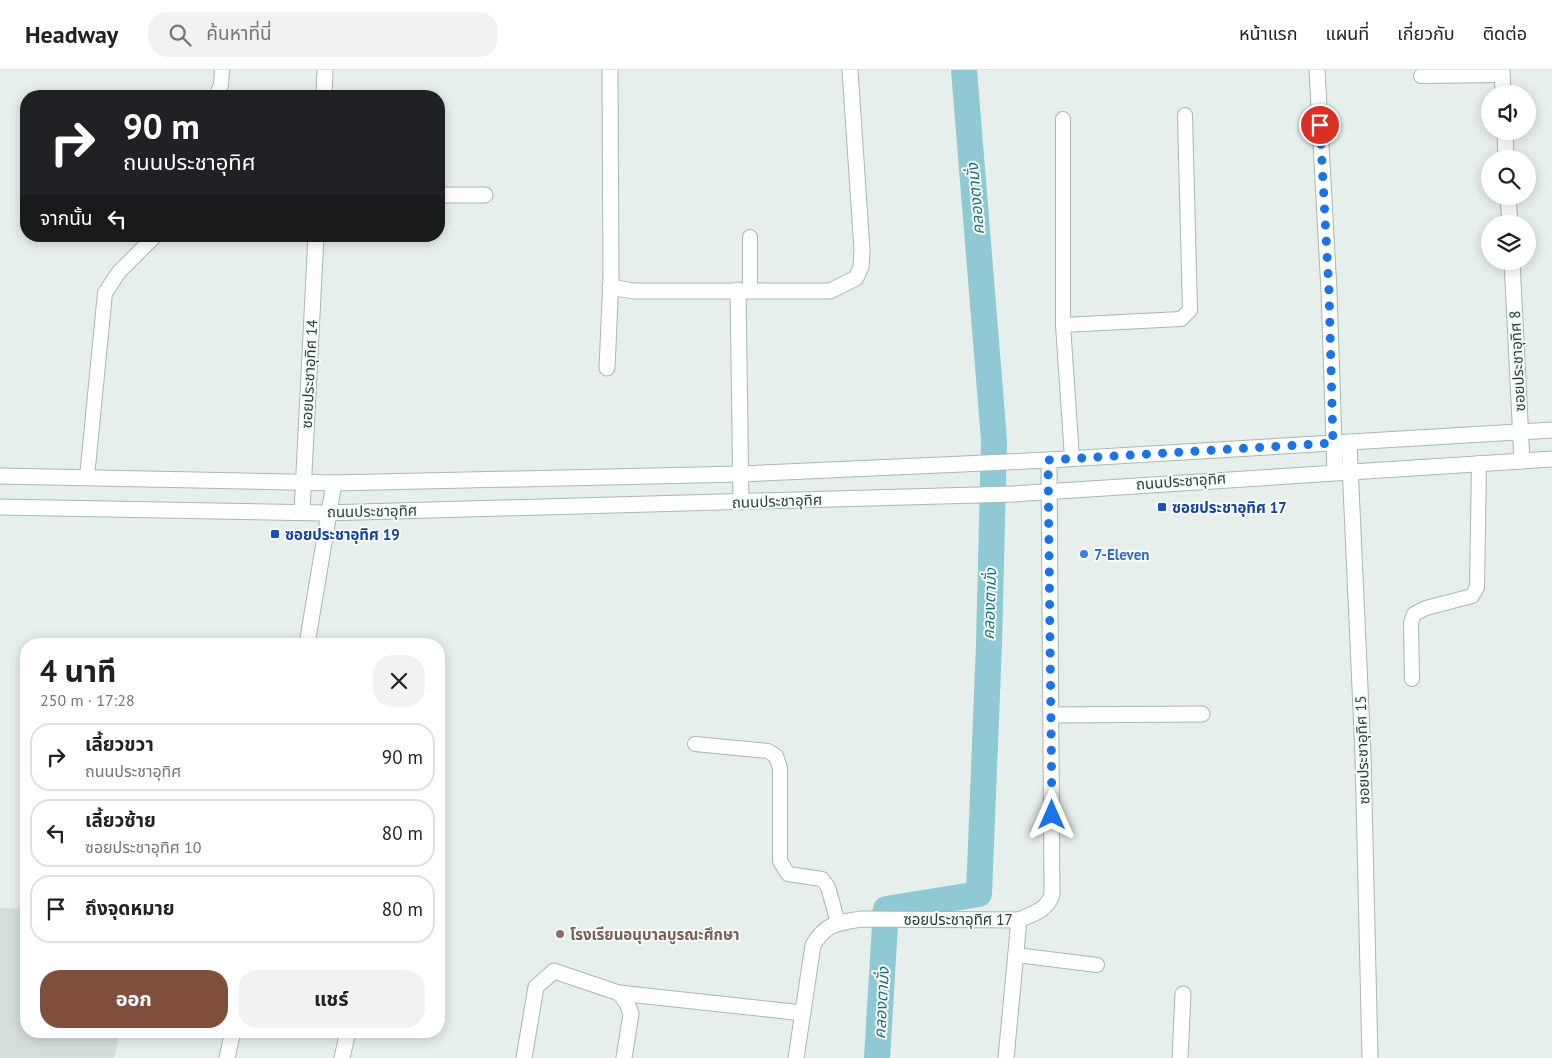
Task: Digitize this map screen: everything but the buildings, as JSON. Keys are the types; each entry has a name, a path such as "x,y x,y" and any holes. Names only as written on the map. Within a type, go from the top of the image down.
{"street":[{"path":"324,90 325,70"},
{"path":"607,368 610,287 610,70"},
{"path":"610,287 633,290 830,291 856,278 861,267 862,250 850,70"},
{"path":"1317,70 1329,291 1333,443 1342,471"},
{"path":"1502,72 1503,85"},
{"path":"445,195 485,195"},
{"name":"ซอยประชาอุทิศ 14","path":"302,512 316,242"},
{"name":"ซอยประชาอุทิศ 8","path":"1512,270 1522,461"},
{"path":"741,502 744,290"},
{"name":"ถนนประชาอุทิศ","path":"0,476 334,483 741,474 1012,462 1552,430"},
{"name":"ซอยประชาอุทิศ 15","path":"1349,442 1342,471 1364,755 1370,1058"},
{"name":"ถนนประชาอุทิศ","path":"0,507 330,512 1013,494 1049,490 1552,458"},
{"name":"ซอยประชาอุทิศ 17","path":"796,1058 814,945 822,932 838,923 861,919 1019,920 1048,905 1052,895 1052,715 1048,460"},
{"path":"308,638 334,483"},
{"path":"1052,715 1202,714"},
{"path":"1006,1058 1019,920"},
{"path":"524,1058 536,986 554,971 619,993 803,1014"},
{"path":"619,993 631,1014 624,1058"},
{"path":"1180,1058 1183,994"},
{"path":"227,1058 231,1038"},
{"path":"342,1058 346,1038"}],"lane":[{"path":"219,90 222,70"},
{"path":"1422,76 1502,72"},
{"path":"1063,325 1181,319 1190,310 1185,115"},
{"path":"1063,119 1063,325 1072,458"},
{"path":"744,290 750,237"},
{"path":"87,477 105,293 119,272 149,242"},
{"path":"1412,679 1411,623 1414,614 1426,608 1472,596 1478,586 1479,463"},
{"path":"695,744 768,751 776,756 780,768 780,862 788,874 822,879 828,887 838,923"},
{"path":"1016,955 1097,965"}],"shaded area":[{"path":"0,908 20,909 20,1038 118,1038 114,1058 0,1058"}],"waterway":[{"name":"คลองตามั่ง","path":"877,1058 886,909 979,894 989,644 994,440 964,70"}],"place":[{"name":"ซอยประชาอุทิศ 17","path":"1162,507"},
{"name":"ซอยประชาอุทิศ 19","path":"275,534"},
{"name":"7-Eleven","path":"1084,554"},
{"name":"โรงเรียนอนุบาลบูรณะศึกษา","path":"560,934"}],"route":[{"path":"1052,815 1048,460 1333,443 1329,291 1320,125"}]}
